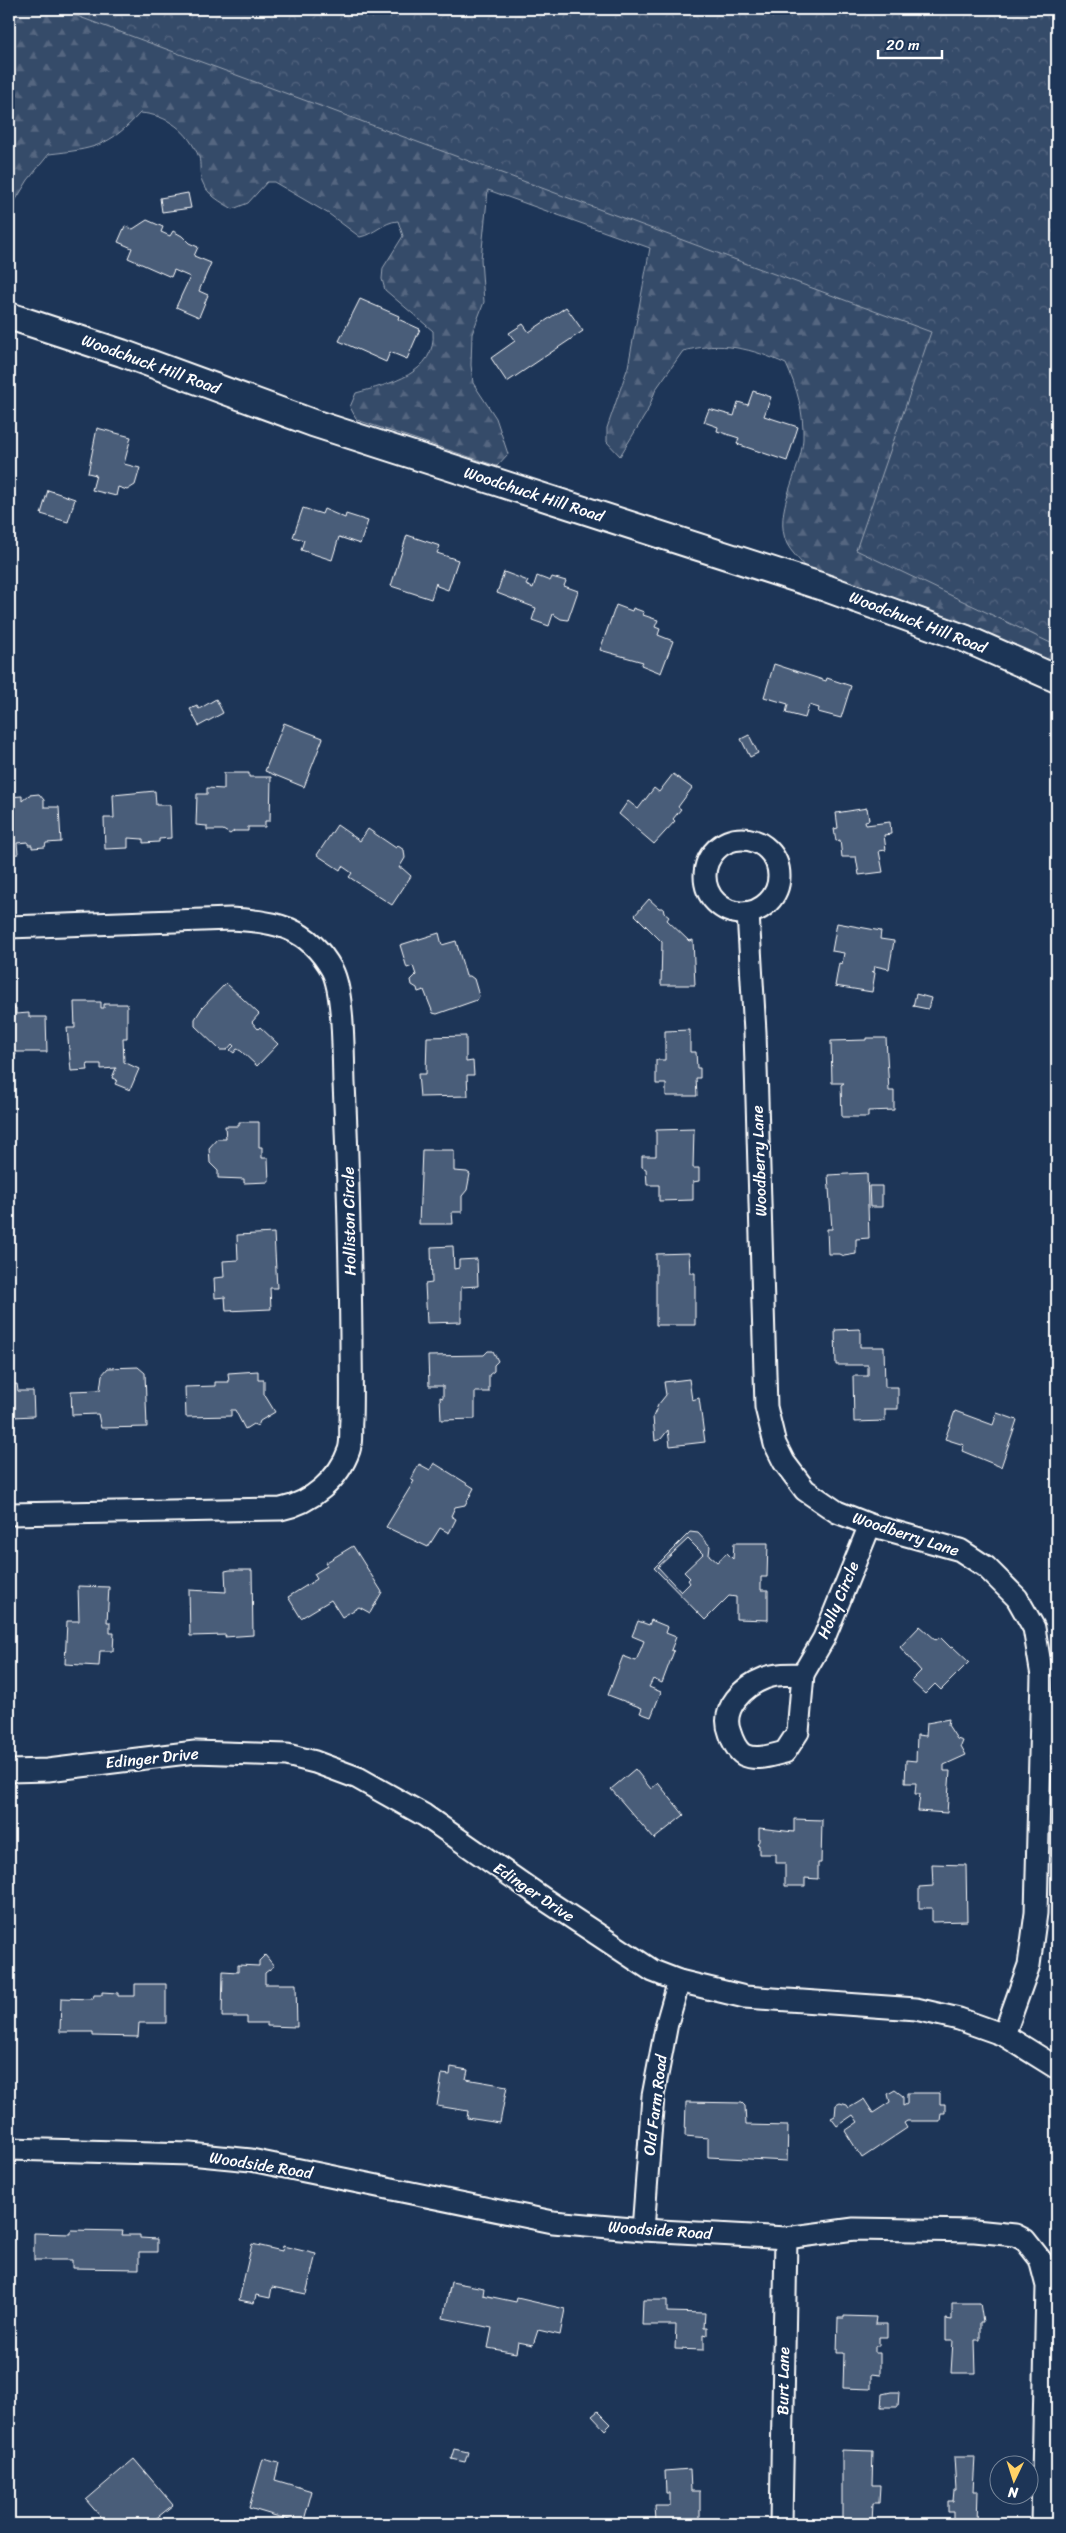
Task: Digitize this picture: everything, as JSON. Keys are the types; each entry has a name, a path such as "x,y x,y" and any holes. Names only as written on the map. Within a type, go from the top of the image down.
{"street":[{"name":"Woodchuck Hill Road","path":"9,316 122,353 314,424 823,586 964,638 1057,678"},
{"name":"Woodberry Lane","path":"748,913 755,1042 766,1407 775,1444 784,1462 805,1490 837,1512 870,1525 960,1550 986,1567 1017,1598 1034,1628 1042,1676 1036,1913 1029,1966 1004,2035"},
{"name":"Holliston Circle","path":"9,927 265,920 300,934 314,945 333,972 342,1015 350,1223 352,1393 350,1447 344,1463 316,1495 298,1505 281,1509 9,1514"},
{"name":"Holly Circle","path":"803,1674 824,1638 870,1525"},
{"name":"Edinger Drive","path":"9,1771 48,1770 195,1752 287,1755 315,1762 358,1778 424,1815 547,1901 653,1971 679,1982 745,1997 916,2009 959,2019 1004,2035 1057,2068"},
{"name":"Old Farm Road","path":"643,2230 653,2096 667,2022 679,1982"},
{"name":"Woodside Road","path":"9,2149 190,2154 251,2160 553,2222 643,2230 786,2238 854,2229 975,2231 1015,2235 1025,2240 1040,2259 1047,2286 1042,2524"},
{"name":"Burt Lane","path":"780,2524 786,2238"}],"green space":[{"path":"9,9 920,9 1057,194 1057,666 974,628 804,566 787,544 783,531 785,505 798,465 803,439 799,400 786,364 748,350 724,346 683,351 656,389 647,412 620,456 607,442 607,428 628,367 650,248 488,190 481,259 484,302 472,334 471,365 473,383 496,418 508,454 497,466 357,420 350,407 356,393 396,381 419,367 427,358 432,346 433,331 385,290 382,279 383,268 403,236 398,221 388,223 360,237 329,214 274,182 267,182 248,203 233,209 215,198 204,186 201,178 199,157 183,132 159,117 140,113 109,140 89,148 49,154 28,180 9,211"},
{"path":"58,9 1057,9 1057,646 856,550 931,332"}],"building":[{"path":"188,193 191,208 162,212 160,198"},
{"path":"147,220 163,227 161,232 170,236 173,231 182,236 189,243 198,247 194,256 211,263 199,291 208,295 199,317 176,307 190,277 174,270 171,277 128,258 132,248 118,242 125,226 133,229"},
{"path":"360,299 399,316 398,319 420,329 407,359 390,352 386,362 339,341"},
{"path":"566,307 583,331 507,382 491,358 515,341 509,333 523,324 529,332"},
{"path":"753,391 771,397 764,416 798,427 787,461 737,444 739,438 717,431 718,427 704,422 709,409 734,416 738,402 748,405"},
{"path":"97,428 131,437 124,464 140,468 135,485 127,490 118,487 116,496 92,490 96,475 88,473"},
{"path":"48,490 75,499 68,522 41,514"},
{"path":"303,508 322,514 324,509 345,518 346,514 368,521 360,544 339,537 332,560 301,550 304,540 293,537"},
{"path":"407,535 440,546 437,553 458,560 448,590 437,586 436,583 431,599 391,586"},
{"path":"504,572 528,581 526,585 533,588 537,576 550,581 552,577 566,581 564,586 578,591 568,620 561,619 553,614 549,626 532,620 536,608 497,593"},
{"path":"616,605 632,611 633,608 644,612 643,615 658,620 655,627 660,629 658,635 673,641 661,673 641,665 643,662 600,650"},
{"path":"774,664 826,681 827,678 851,686 841,718 818,712 819,708 809,705 805,718 786,713 788,704 764,697"},
{"path":"216,699 223,713 199,726 190,709 197,706 199,709"},
{"path":"284,723 323,738 304,787 265,771"},
{"path":"749,735 758,753 750,757 741,739"},
{"path":"224,773 249,773 249,777 271,777 270,821 265,821 265,827 248,827 248,831 234,831 230,834 223,830 207,830 207,826 196,825 197,794 207,794 207,788 224,789"},
{"path":"673,774 692,788 678,807 681,809 673,819 675,821 654,844 619,814 628,801 638,809 654,788 659,792"},
{"path":"155,791 156,805 170,805 171,838 159,839 159,842 143,843 143,839 128,838 128,848 105,849 104,818 114,818 113,795"},
{"path":"39,794 44,800 44,807 59,807 61,842 46,843 45,847 32,848 32,845 28,845 28,842 17,843 18,854 9,855 9,797 22,796 22,801 29,795"},
{"path":"867,808 869,820 865,821 866,825 890,822 891,834 884,835 886,850 879,851 883,872 859,875 856,857 842,857 840,840 836,841 834,829 838,828 836,813"},
{"path":"337,825 360,841 368,829 396,848 398,846 404,850 405,858 399,868 402,868 411,876 392,905 349,877 352,873 342,866 340,870 317,855"},
{"path":"649,899 659,908 663,908 664,913 669,917 667,920 689,941 693,940 695,985 661,985 662,942 635,915"},
{"path":"837,923 881,931 880,939 894,941 889,969 875,966 874,972 872,971 875,973 872,992 835,986 839,963 842,964 844,953 832,951"},
{"path":"439,933 442,945 456,941 466,976 474,979 479,996 477,1000 437,1014 433,1013 424,990 418,992 417,988 412,985 411,980 416,975 413,966 407,968 400,945"},
{"path":"226,983 259,1014 252,1022 278,1044 257,1066 241,1051 237,1049 234,1053 230,1050 234,1046 232,1044 227,1050 220,1050 195,1026 195,1019 202,1008"},
{"path":"916,994 931,998 928,1009 913,1006"},
{"path":"74,1002 101,1002 101,1008 104,1008 104,1004 127,1004 127,1038 123,1038 124,1062 139,1069 130,1090 115,1084 117,1080 112,1078 116,1068 101,1069 101,1064 87,1064 88,1070 71,1071 67,1028 75,1028"},
{"path":"9,1008 16,1008 16,1014 29,1013 29,1017 46,1017 47,1052 15,1052 16,1055 9,1055"},
{"path":"690,1030 690,1052 696,1052 697,1068 700,1068 700,1078 696,1078 697,1096 666,1096 666,1084 656,1084 656,1060 665,1060 665,1031"},
{"path":"466,1036 466,1062 473,1061 474,1075 467,1075 468,1096 420,1097 418,1074 426,1074 427,1037"},
{"path":"866,1038 886,1038 889,1091 894,1091 894,1110 868,1111 868,1117 842,1117 841,1085 844,1083 832,1083 831,1041 866,1040"},
{"path":"239,1122 259,1122 259,1147 262,1147 262,1158 268,1158 269,1182 244,1183 244,1179 218,1178 218,1171 210,1163 209,1148 217,1139 226,1139 225,1126 239,1126"},
{"path":"694,1129 693,1168 699,1168 699,1181 693,1182 693,1200 659,1201 659,1185 647,1185 646,1169 642,1167 642,1156 656,1156 656,1130"},
{"path":"422,1150 454,1150 454,1171 470,1174 467,1190 462,1196 462,1212 452,1212 453,1224 419,1224"},
{"path":"867,1173 869,1238 856,1239 856,1254 844,1256 828,1254 827,1229 832,1229 828,1175"},
{"path":"869,1186 882,1186 882,1207 870,1207"},
{"path":"274,1233 277,1288 270,1288 271,1309 226,1311 225,1297 215,1298 214,1278 224,1277 223,1261 238,1260 237,1235"},
{"path":"453,1246 454,1269 459,1268 459,1260 477,1259 478,1286 461,1287 461,1322 427,1323 425,1284 432,1283 431,1247"},
{"path":"689,1253 690,1273 695,1273 695,1325 656,1325 656,1254"},
{"path":"860,1329 860,1347 884,1347 885,1387 898,1387 898,1409 885,1409 885,1421 854,1422 853,1376 868,1376 868,1365 836,1365 835,1330"},
{"path":"488,1351 493,1351 498,1361 494,1365 494,1371 489,1375 489,1392 475,1392 475,1419 441,1420 440,1397 443,1398 443,1386 429,1386 428,1356 484,1355"},
{"path":"138,1367 145,1373 147,1427 101,1428 98,1414 72,1415 71,1391 100,1390 102,1375 108,1368"},
{"path":"258,1371 258,1380 264,1380 264,1394 275,1412 260,1421 258,1426 253,1424 245,1429 235,1410 231,1410 231,1416 186,1417 185,1387 215,1386 215,1382 229,1382 228,1373"},
{"path":"689,1379 692,1400 699,1398 705,1442 670,1446 668,1430 661,1439 655,1441 653,1417 658,1405 666,1395 664,1382"},
{"path":"17,1384 18,1391 33,1391 34,1416 13,1417 13,1422 9,1423 9,1385"},
{"path":"955,1411 993,1425 997,1413 1017,1420 1001,1467 962,1451 964,1445 945,1439"},
{"path":"434,1463 474,1488 465,1505 455,1507 451,1516 456,1519 449,1533 440,1528 428,1547 386,1527 414,1481 411,1480 419,1464 430,1470"},
{"path":"690,1532 698,1533 710,1546 709,1555 717,1562 727,1553 733,1559 734,1543 768,1543 767,1577 761,1577 761,1590 768,1590 768,1620 736,1619 736,1597 729,1596 705,1620 654,1568","holes":["688,1539 703,1554 684,1572 690,1578 688,1580 690,1583 681,1592 658,1567"]},
{"path":"353,1546 382,1592 370,1613 359,1607 342,1617 331,1600 301,1618 288,1597 317,1579 314,1574 327,1566 325,1563"},
{"path":"252,1570 253,1635 225,1637 226,1635 190,1636 189,1590 226,1592 225,1571"},
{"path":"78,1586 109,1587 107,1622 110,1622 110,1633 114,1633 113,1651 100,1651 99,1666 65,1664 67,1621 79,1621"},
{"path":"651,1620 668,1627 666,1633 676,1637 671,1650 674,1651 662,1683 653,1679 649,1687 661,1692 651,1717 640,1713 642,1708 608,1695 623,1656 636,1661 644,1641 632,1636 638,1621 649,1625"},
{"path":"920,1626 936,1640 940,1637 969,1662 941,1690 935,1684 925,1694 911,1681 921,1671 900,1647"},
{"path":"949,1719 948,1725 957,1739 963,1741 961,1746 966,1755 944,1765 944,1771 950,1771 947,1813 918,1811 920,1794 915,1794 916,1783 905,1783 906,1760 916,1761 917,1735 926,1736 927,1723"},
{"path":"635,1769 651,1789 658,1783 684,1815 654,1839 611,1789"},
{"path":"794,1819 822,1820 821,1863 818,1863 818,1879 805,1878 805,1886 785,1886 785,1863 776,1863 776,1854 759,1854 759,1845 757,1844 759,1841 759,1828 794,1832"},
{"path":"932,1864 966,1865 967,1921 932,1922 932,1908 919,1908 919,1887 933,1886"},
{"path":"265,1955 274,1966 265,1973 265,1984 296,1984 297,2027 267,2026 267,2023 247,2023 247,2017 222,2017 223,1971 238,1972 238,1965 259,1966 259,1961"},
{"path":"135,1984 166,1984 166,2023 139,2023 138,2037 93,2036 93,2032 60,2032 61,1998 93,1999 94,1995 102,1995 102,1992 118,1993 118,1996 135,1996"},
{"path":"451,2067 468,2070 466,2079 507,2086 500,2123 467,2118 468,2111 437,2106 442,2074 450,2075"},
{"path":"895,2090 903,2096 903,2106 907,2104 907,2093 940,2093 940,2104 945,2104 945,2113 941,2113 940,2121 907,2121 904,2123 907,2128 862,2158 845,2131 858,2122 853,2115 837,2126 831,2118 835,2116 836,2105 840,2103 847,2105 849,2108 864,2099 873,2113 890,2102 888,2094"},
{"path":"686,2102 742,2103 745,2106 746,2125 788,2126 787,2161 708,2157 708,2138 685,2136"},
{"path":"71,2230 123,2231 122,2235 140,2235 140,2238 157,2239 157,2252 139,2252 139,2269 72,2268 72,2260 34,2260 34,2233 71,2234"},
{"path":"252,2244 282,2251 283,2246 316,2254 306,2294 272,2287 270,2298 256,2295 254,2303 239,2300"},
{"path":"451,2282 484,2288 483,2295 516,2302 517,2298 565,2309 560,2335 538,2330 533,2345 518,2342 516,2353 488,2348 492,2328 443,2318"},
{"path":"643,2300 667,2300 667,2312 705,2313 704,2327 707,2327 707,2335 704,2334 704,2350 675,2349 676,2325 642,2325"},
{"path":"952,2303 980,2303 983,2322 980,2322 980,2340 975,2340 976,2373 951,2373 953,2340 946,2340 946,2319 952,2320"},
{"path":"844,2316 876,2317 875,2324 887,2324 887,2337 879,2337 879,2346 875,2346 875,2353 880,2353 880,2375 871,2374 871,2389 843,2388 844,2353 837,2353 838,2318 844,2318"},
{"path":"899,2392 898,2407 881,2407 882,2394"},
{"path":"598,2411 611,2424 605,2430 592,2416"},
{"path":"454,2449 468,2452 465,2462 451,2459"},
{"path":"842,2450 873,2451 872,2485 880,2485 879,2503 873,2503 872,2523 842,2522"},
{"path":"954,2457 975,2457 973,2491 978,2491 977,2524 953,2524 953,2512 948,2512 948,2501 953,2501 954,2490 956,2490"},
{"path":"134,2459 173,2505 149,2524 107,2524 86,2500"},
{"path":"263,2459 279,2463 275,2480 312,2491 303,2524 249,2508"},
{"path":"690,2469 691,2491 700,2491 700,2519 656,2521 655,2506 670,2506 670,2493 666,2493 665,2471"}]}
